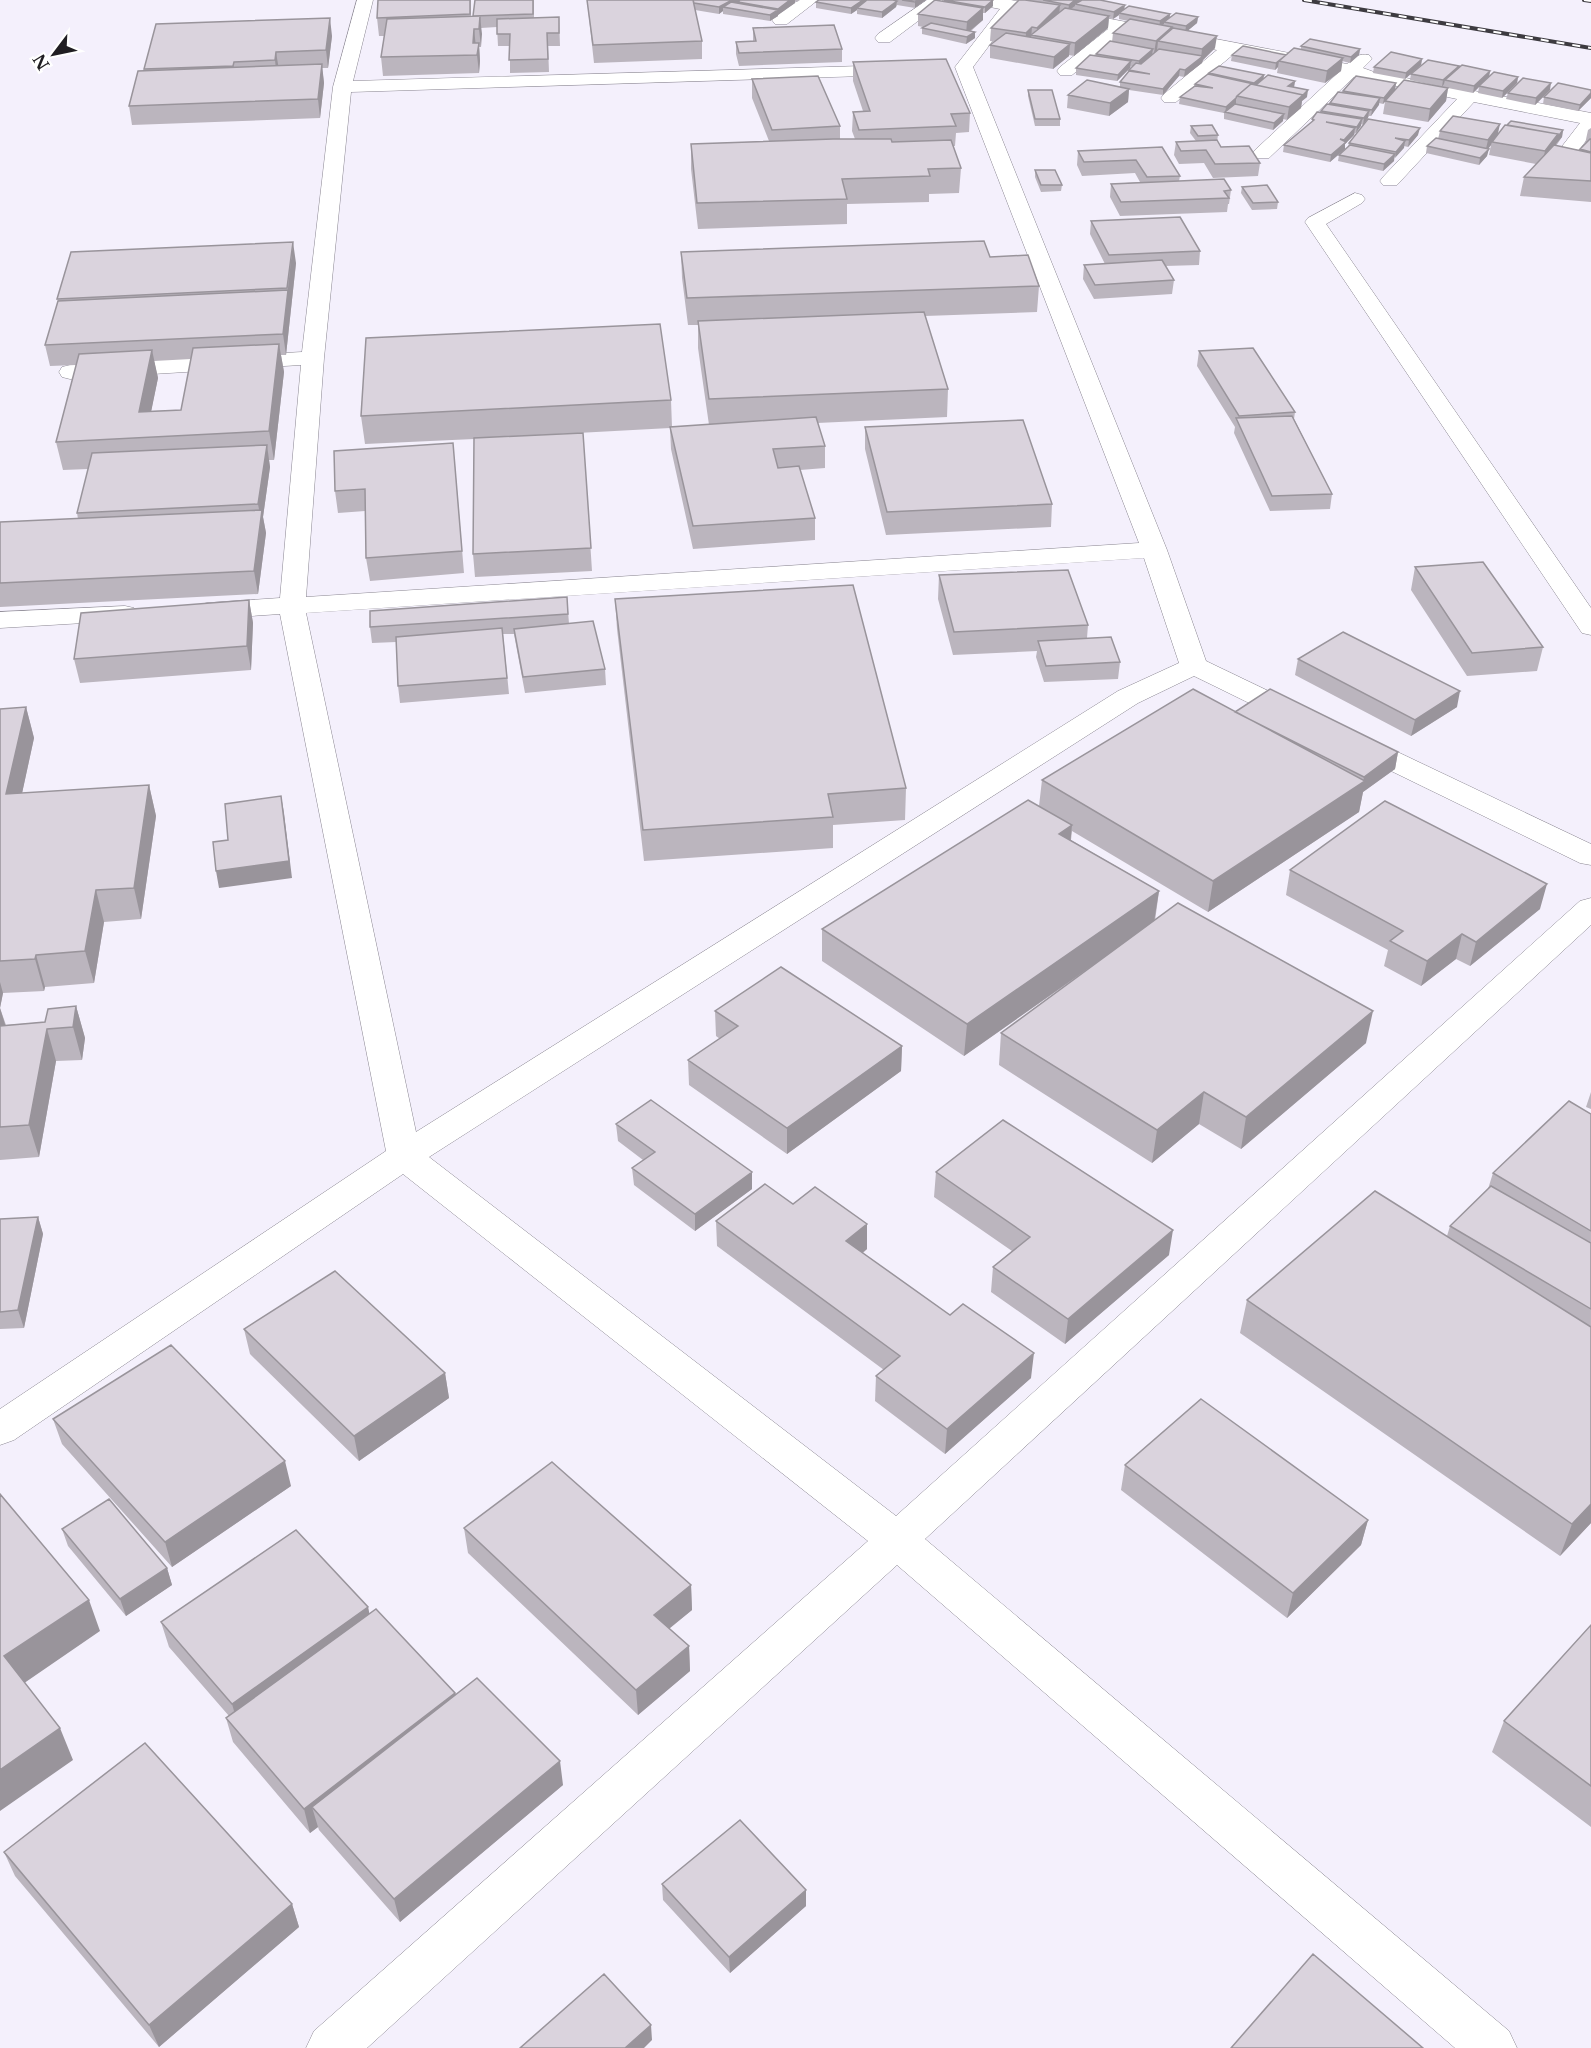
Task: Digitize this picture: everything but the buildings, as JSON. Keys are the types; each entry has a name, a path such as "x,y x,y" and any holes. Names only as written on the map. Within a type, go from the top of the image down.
{"street":[{"path":"365,0 342,87 313,358 292,607 404,1156 897,1540 1492,2048"},
{"path":"781,20 810,0"},
{"path":"884,38 938,0"},
{"path":"981,0 1233,46 1352,70 1370,78 1591,120 1563,158"},
{"path":"1011,5 958,68 1154,550 1194,666 1591,856"},
{"path":"1066,71 1122,26"},
{"path":"1170,98 1233,46"},
{"path":"1262,154 1367,55"},
{"path":"342,87 916,69"},
{"path":"1390,181 1469,97"},
{"path":"1354,200 1315,222 1591,627"},
{"path":"70,372 313,358"},
{"path":"187,612 1154,550"},
{"path":"1564,587 1591,585"},
{"path":"0,620 152,613"},
{"path":"0,1429 404,1156 1128,697 1194,666"},
{"path":"331,2048 897,1540 1591,908"}],"railway":[{"path":"1304,0 1591,48"},
{"path":"1584,0 1591,1"}]}
